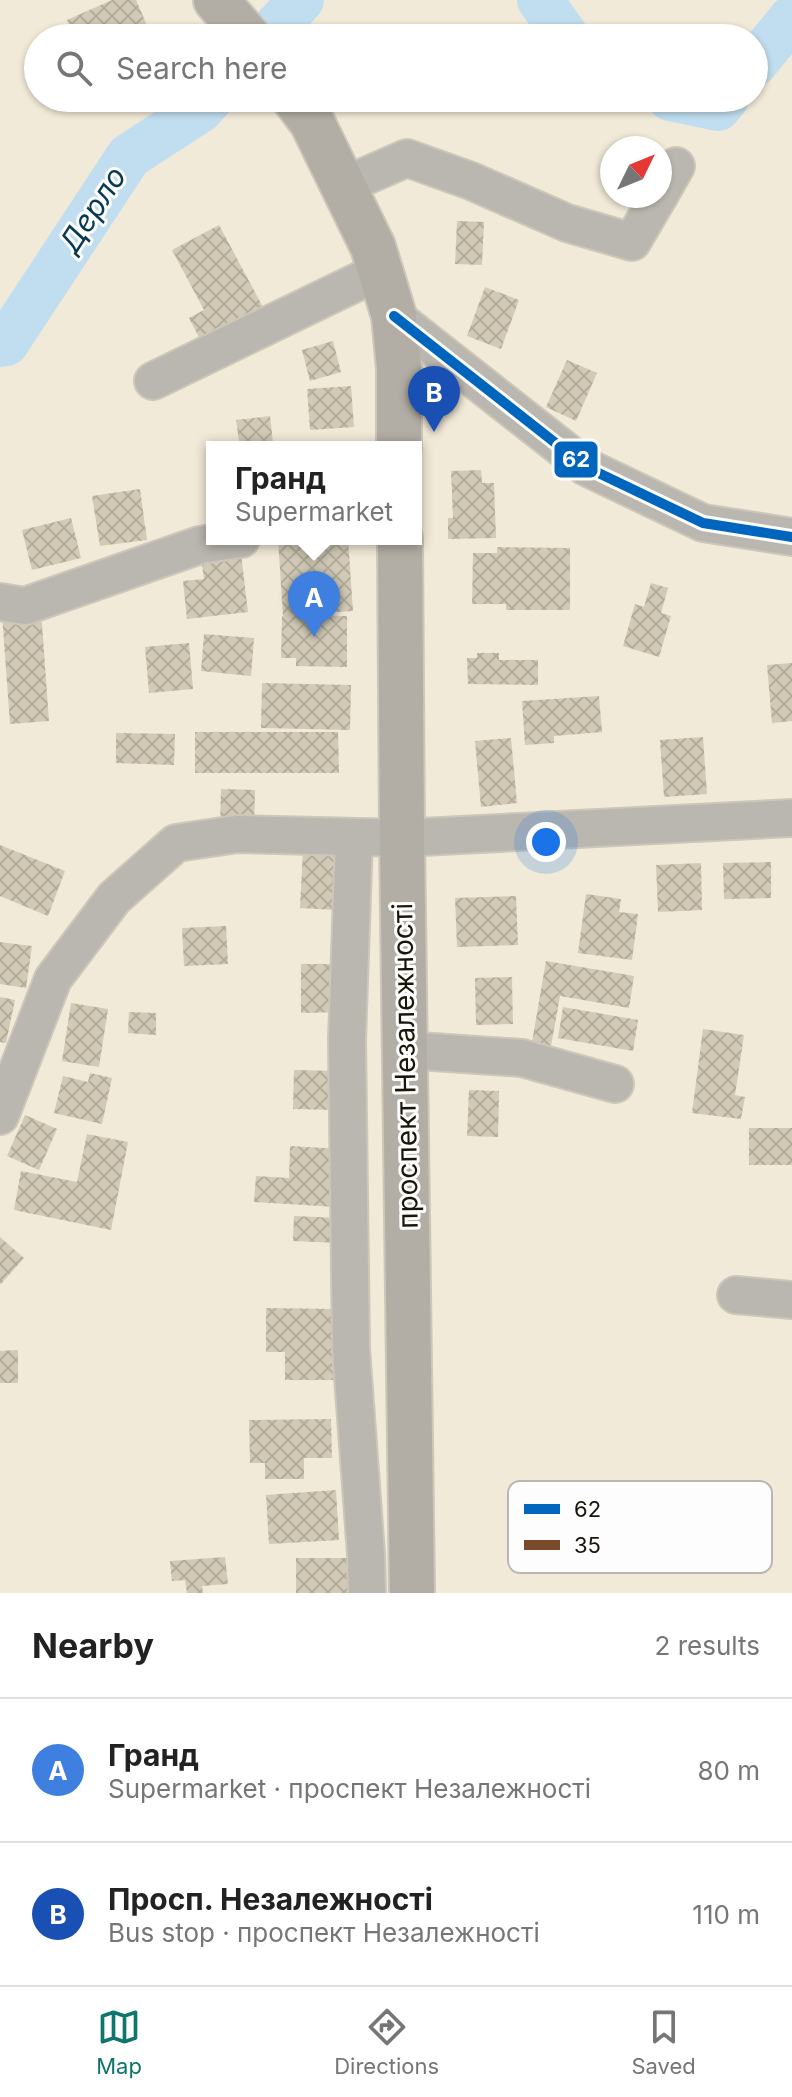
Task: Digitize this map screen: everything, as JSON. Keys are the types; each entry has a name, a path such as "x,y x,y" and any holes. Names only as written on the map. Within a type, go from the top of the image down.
{"main road":[{"path":"304,112 373,247 394,316 399,368 399,441"},
{"name":"проспект Незалежності","path":"400,545 412,1593"}],"street":[{"path":"343,186 407,158 471,181 567,223 632,242 652,208"},
{"path":"153,381 380,271"},
{"path":"394,316 586,467 703,523 792,537"},
{"path":"0,602 25,606 206,544"},
{"path":"0,1116 53,979 114,898 176,843 237,834 402,838 792,818"},
{"path":"354,837 347,1040 351,1349 367,1593"},
{"path":"404,1050 522,1058 615,1084"},
{"path":"348,1122 406,1122"},
{"path":"736,1295 792,1300"}],"building":[{"path":"112,0 136,0 146,24 69,24 67,20"},
{"path":"457,221 484,222 482,265 455,264"},
{"path":"219,225 264,309 202,343 189,318 204,310 172,250"},
{"path":"485,287 519,300 501,349 467,336"},
{"path":"333,341 341,372 310,381 302,350"},
{"path":"567,360 597,373 576,421 546,407"},
{"path":"351,386 354,427 310,430 307,389"},
{"path":"270,416 273,441 239,441 236,420"},
{"path":"481,470 482,483 494,483 496,538 448,539 448,518 453,518 451,471"},
{"path":"140,489 147,540 100,546 92,496"},
{"path":"71,518 81,558 32,570 22,530"},
{"path":"278,545 348,545 353,611 290,615 347,616 347,667 296,666 296,658 281,658 283,616"},
{"path":"497,547 570,548 570,610 506,610 506,604 472,604 473,553 497,553"},
{"path":"241,554 248,612 187,619 183,581 204,579 201,558"},
{"path":"651,583 668,588 661,613 671,616 659,657 623,646 635,604 644,607"},
{"path":"41,611 49,721 10,724 2,614"},
{"path":"204,634 254,638 251,676 201,671"},
{"path":"189,643 193,689 149,693 145,647"},
{"path":"477,653 499,653 499,660 538,660 538,685 468,684 467,658 477,658"},
{"path":"792,663 792,721 772,723 767,665"},
{"path":"262,683 351,685 350,730 261,728"},
{"path":"599,696 602,732 554,736 554,743 525,745 522,701"},
{"path":"195,732 338,732 339,773 195,773"},
{"path":"116,733 175,734 174,765 116,763"},
{"path":"703,737 707,794 664,797 660,740"},
{"path":"511,738 517,803 481,807 475,741"},
{"path":"221,789 255,790 254,827 220,826"},
{"path":"0,845 65,871 48,916 0,896"},
{"path":"303,850 339,852 335,910 300,908"},
{"path":"771,862 771,898 724,899 723,863"},
{"path":"701,863 702,910 658,912 656,865"},
{"path":"586,894 621,899 619,912 638,914 632,960 578,953"},
{"path":"516,896 518,945 457,947 455,898"},
{"path":"226,926 228,964 184,966 182,928"},
{"path":"0,942 32,946 26,988 0,984"},
{"path":"546,961 634,976 629,1008 560,996 551,1046 532,1042"},
{"path":"301,964 342,964 343,1012 301,1013"},
{"path":"512,977 513,1024 476,1025 475,978"},
{"path":"0,997 15,1000 6,1043 0,1042"},
{"path":"71,1003 108,1009 99,1067 62,1061"},
{"path":"563,1007 638,1020 633,1051 558,1038"},
{"path":"129,1012 156,1013 156,1035 128,1033"},
{"path":"703,1029 744,1035 735,1095 745,1097 741,1119 692,1113"},
{"path":"294,1070 335,1071 334,1110 293,1109"},
{"path":"90,1073 112,1078 102,1124 54,1113 63,1076 88,1082"},
{"path":"469,1090 499,1091 498,1137 467,1136"},
{"path":"25,1115 57,1129 39,1170 7,1156"},
{"path":"749,1128 792,1128 792,1165 749,1165"},
{"path":"87,1134 128,1142 111,1230 14,1210 21,1171 77,1182"},
{"path":"290,1146 341,1149 337,1207 254,1202 256,1176 289,1178"},
{"path":"294,1216 341,1218 340,1243 293,1241"},
{"path":"0,1237 24,1258 0,1285"},
{"path":"266,1308 334,1309 334,1380 285,1380 285,1352 266,1352"},
{"path":"18,1350 18,1383 0,1383 0,1351"},
{"path":"331,1419 332,1458 304,1458 304,1479 265,1479 265,1463 250,1463 249,1420"},
{"path":"336,1490 339,1540 269,1544 266,1495"},
{"path":"225,1557 228,1584 202,1586 203,1593 187,1593 185,1580 172,1581 170,1561"},
{"path":"296,1558 353,1558 353,1593 296,1593"}],"waterway":[{"name":"Дерло","path":"279,24 301,0"},
{"name":"Дерло","path":"540,0 557,24"},
{"name":"Дерло","path":"768,47 792,18"},
{"name":"Дерло","path":"0,344 6,343 129,156 197,112"}],"transit line":[{"name":"62","path":"394,316 586,467 703,523 792,537"}],"place":[{"name":"Просп. Незалежності","path":"434,432"},
{"name":"Гранд","path":"314,637"}]}
